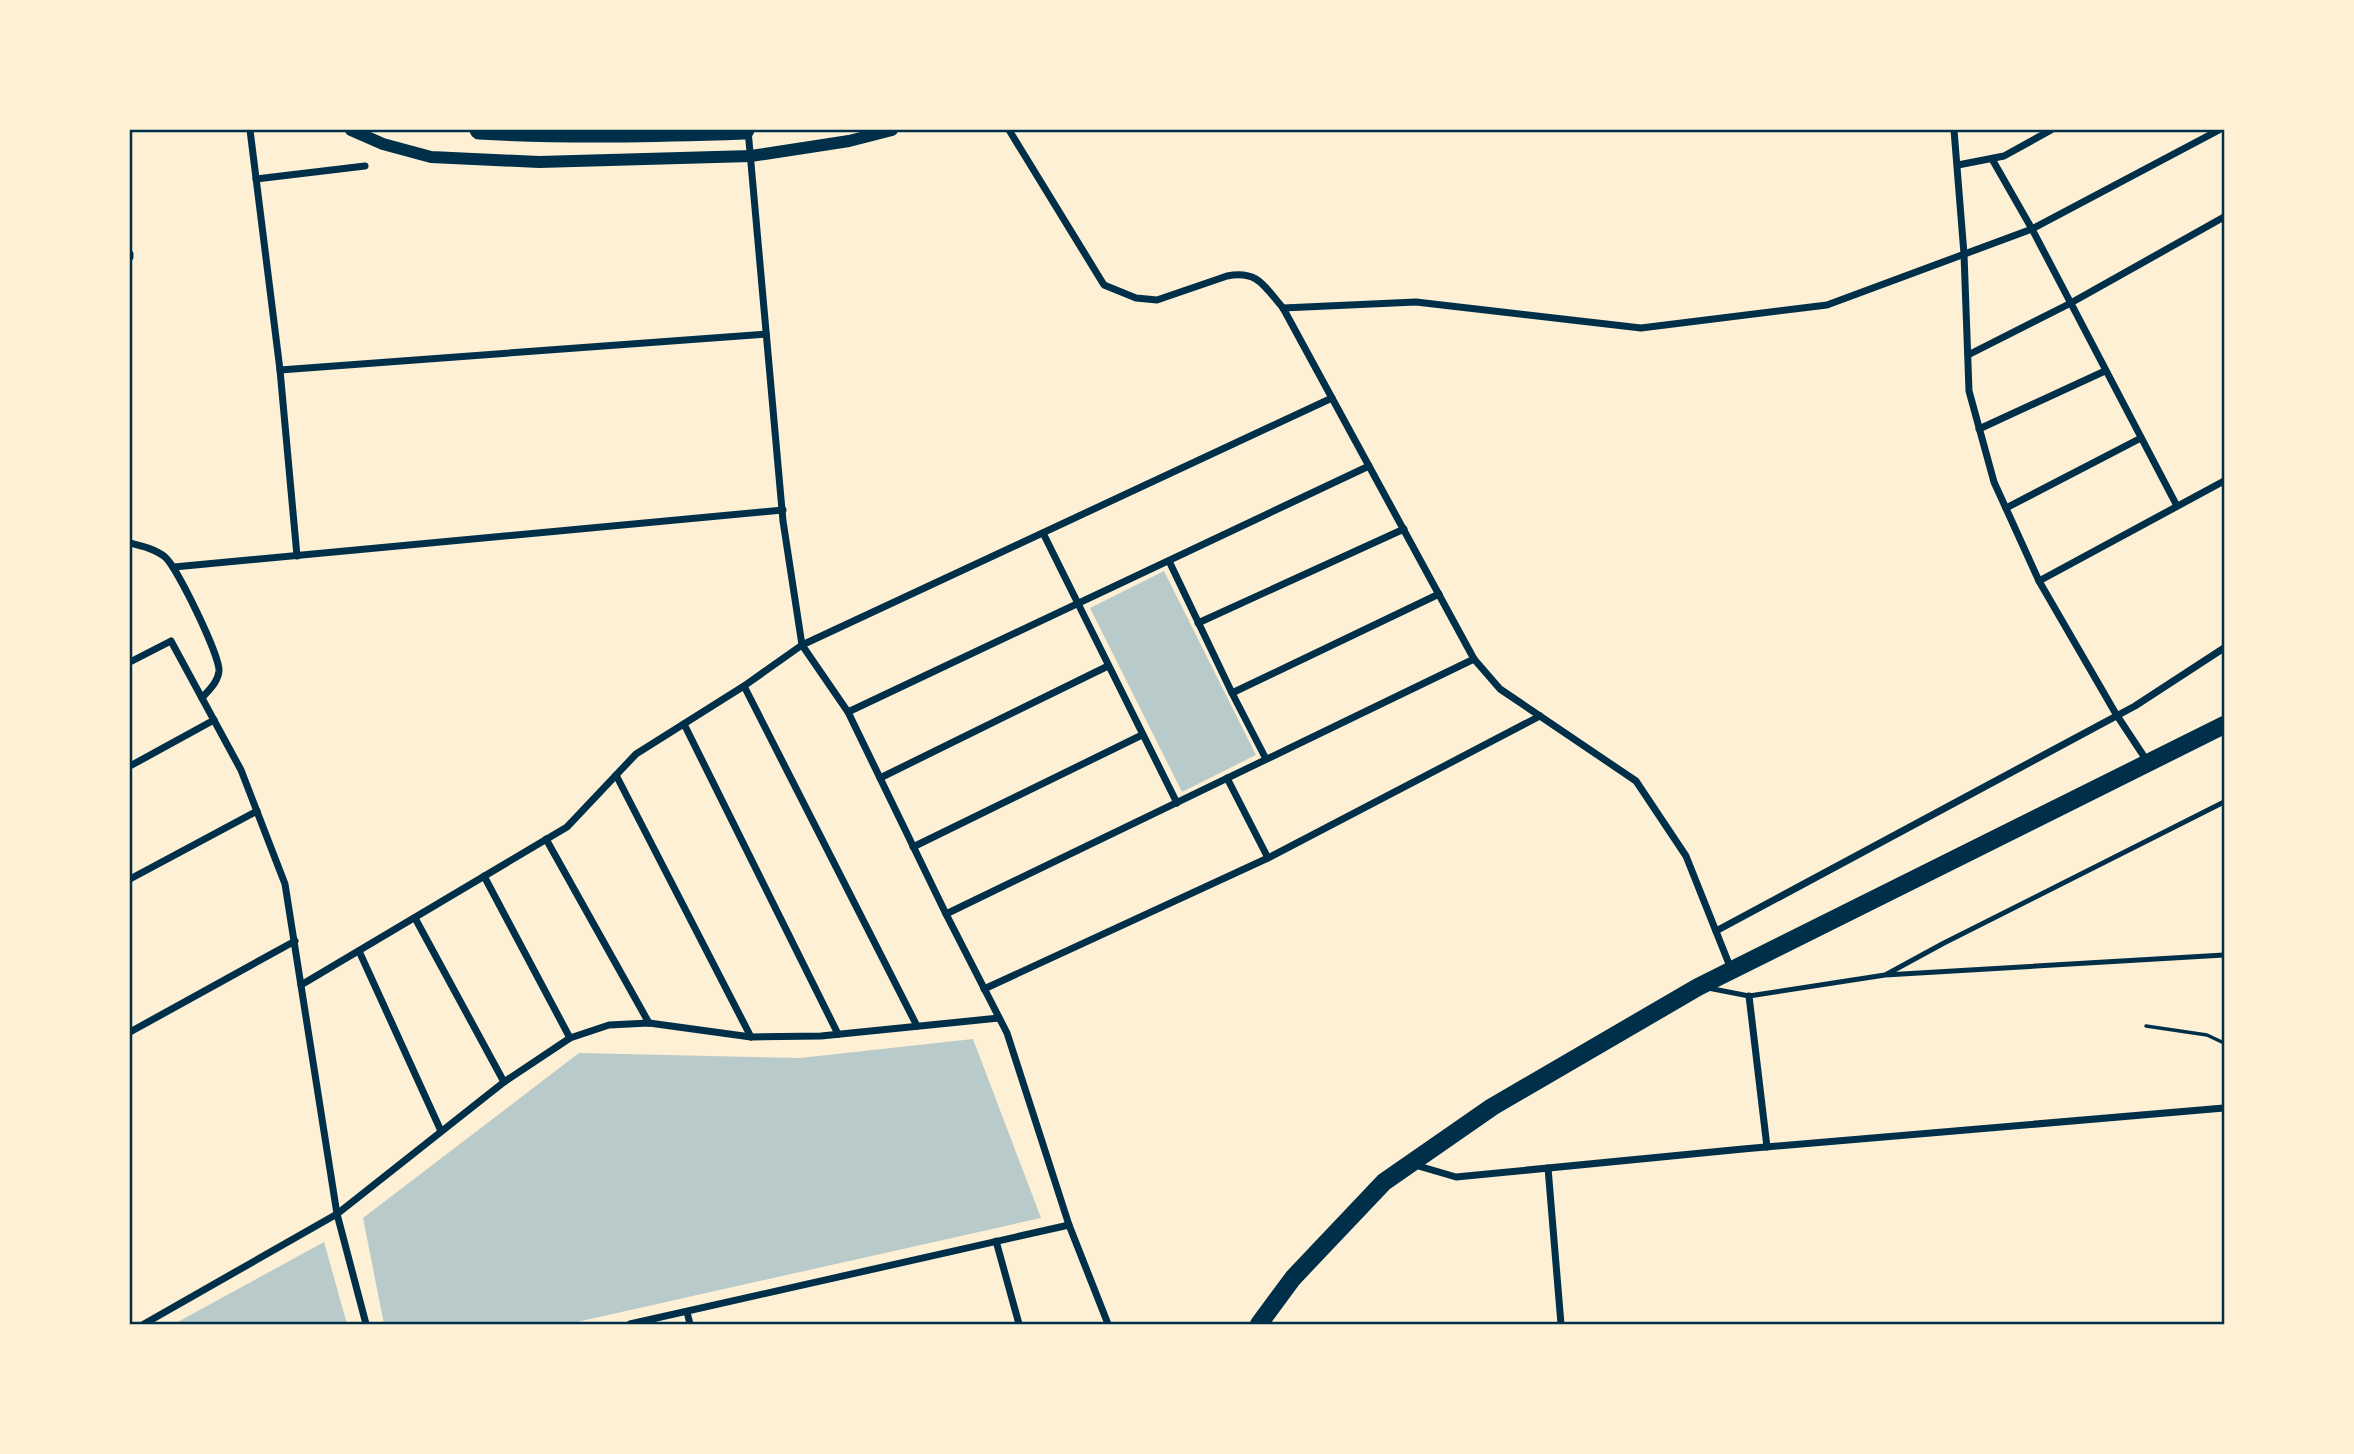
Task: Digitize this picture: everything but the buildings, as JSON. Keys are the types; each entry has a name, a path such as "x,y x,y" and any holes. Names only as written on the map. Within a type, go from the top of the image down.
{"highway":[{"path":"479,130 653,133 746,130"}],"main road":[{"path":"1259,1325 1302,1269 1384,1182 1492,1107 1698,986 2224,725"}],"street":[{"path":"250,130 280,370 297,556"},
{"path":"351,130 383,144 431,157 539,162 751,156 849,141 892,130"},
{"path":"746,130 751,156 783,510 802,645 848,712 1007,1033 1069,1224 1108,1325"},
{"path":"1009,130 1104,285 1136,298 1157,300 1227,276 1247,274 1257,278 1283,308 1474,659 1500,689 1636,781 1686,856 1731,970"},
{"path":"1954,130 1964,254 1969,391 1994,482 2039,581 2116,714 2148,763"},
{"path":"1958,164 2004,156 2051,130"},
{"path":"1283,308 1416,302 1641,328 1827,305 2032,229 2219,130"},
{"path":"1992,159 2032,229 2177,506"},
{"path":"256,178 365,166"},
{"path":"1968,355 2069,304 2224,217"},
{"path":"280,370 766,334"},
{"path":"1979,429 2105,371"},
{"path":"301,985 567,827 636,754 744,686 802,645 1332,398"},
{"path":"2006,508 2141,438"},
{"path":"848,712 1369,466"},
{"path":"2039,581 2224,481"},
{"path":"174,568 783,510"},
{"path":"1198,623 1404,530"},
{"path":"1043,533 1177,803"},
{"path":"130,543 146,547 164,557 174,568 219,662 216,680 202,698"},
{"path":"1169,561 1266,759"},
{"path":"1232,693 1439,594"},
{"path":"130,662 171,641 242,770 285,884 337,1214 366,1325"},
{"path":"1716,931 2135,706 2224,648"},
{"path":"946,914 1474,659"},
{"path":"880,778 1108,666"},
{"path":"744,686 917,1026"},
{"path":"984,989 1268,858 1540,716"},
{"path":"130,766 214,720"},
{"path":"684,724 838,1034"},
{"path":"914,847 1142,735"},
{"path":"616,775 751,1038"},
{"path":"1227,778 1268,858"},
{"path":"130,879 257,811"},
{"path":"546,839 649,1023"},
{"path":"484,876 570,1038"},
{"path":"415,918 503,1082"},
{"path":"130,1032 295,941"},
{"path":"359,951 442,1131"},
{"path":"1749,996 1767,1147"},
{"path":"144,1325 337,1214 503,1082 570,1038 609,1025 649,1023 751,1038 838,1034 999,1018"},
{"path":"1411,1164 1456,1177 2224,1108"},
{"path":"1548,1168 1561,1325"},
{"path":"630,1325 1069,1224"},
{"path":"996,1241 1019,1325"},
{"path":"687,1312 690,1325"}],"lane":[{"path":"1885,975 2224,802"},
{"path":"1698,986 1749,996 1885,975 2224,955"}],"path":[{"path":"2146,1026 2207,1035 2224,1043"}],"shaded area":[{"path":"1164,571 1256,755 1182,792 1090,608"},
{"path":"973,1039 1041,1218 568,1324 384,1324 363,1218 579,1053 800,1058"},
{"path":"324,1242 347,1324 174,1324"}]}
